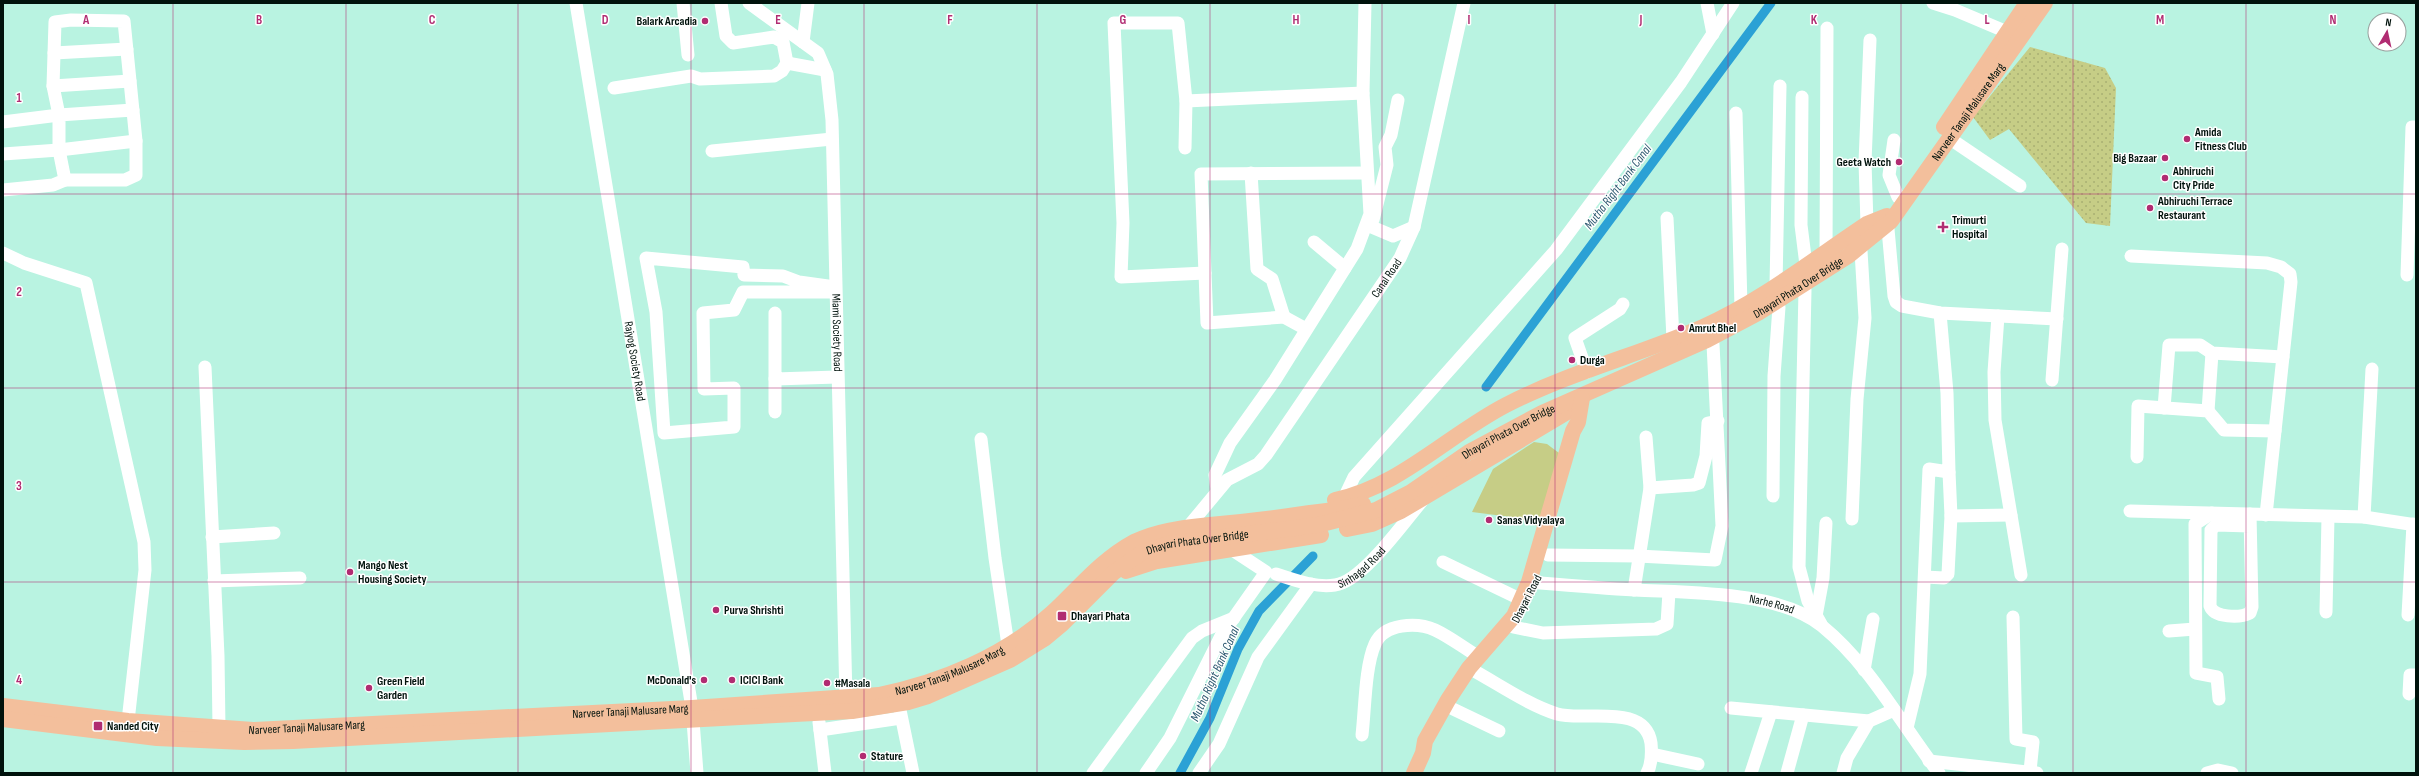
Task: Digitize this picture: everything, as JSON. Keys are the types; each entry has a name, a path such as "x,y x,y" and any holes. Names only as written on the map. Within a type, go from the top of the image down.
{"main road":[{"name":"Narveer Tanaji Malusare Marg","path":"1889,222 1898,197 2027,3"},
{"name":"Narveer Tanaji Malusare Marg","path":"1889,222 2045,3"},
{"path":"1209,526 1228,515 1344,498 1389,480 1506,405 1706,326 1741,307 1776,285 1867,224 1889,222"},
{"name":"Dhayari Phata Over Bridge","path":"1105,580 1143,552 1168,544 1337,521 1382,508 1418,487 1464,444 1538,404 1729,319 1851,252 1889,222"},
{"path":"1105,580 1128,569 1157,561 1329,534 1372,524 1418,487 1461,474 1583,403 1713,344 1779,307 1805,290 1851,252"},
{"name":"Dhayari Road","path":"1414,773 1423,753 1425,741 1475,666 1514,616 1522,600 1534,582 1573,432 1578,422 1583,403 1584,373"},
{"name":"Dhayari Road","path":"1423,753 1433,745 1454,710 1475,666 1513,627 1548,555 1574,465 1581,431 1578,422"},
{"name":"Dhayari Phata Over Bridge","path":"1209,526 1355,506 1394,492 1418,487"},
{"name":"Narveer Tanaji Malusare Marg","path":"693,714 846,699 892,693 924,684 951,674 1008,645 1052,613 1109,558 1148,537 1188,527 1209,526"},
{"name":"Narveer Tanaji Malusare Marg","path":"3,706 54,718 173,739 244,742 293,735 693,714 900,711 956,686 1030,649 1062,624 1105,580"},
{"name":"Narveer Tanaji Malusare Marg","path":"3,719 54,718 128,721 293,735"}],"street":[{"name":"Rajyog Society Road","path":"576,3 693,714 697,773"},
{"path":"683,3 688,55"},
{"path":"614,88 691,76 700,79 774,76 782,71 787,63 787,54 779,38 733,43 729,41 721,3"},
{"name":"Miami Society Road","path":"749,3 818,53 825,70 832,120 837,377 846,699"},
{"path":"803,42 808,3"},
{"path":"1214,495 1215,475 1230,443 1275,380 1357,249 1367,225 1370,214 1363,93 1365,3"},
{"name":"Canal Road","path":"1188,527 1227,480 1258,464 1266,455 1400,258 1414,228 1464,3"},
{"path":"1707,3 1713,34"},
{"path":"1344,498 1354,477 1561,244 1681,82 1734,3"},
{"path":"1933,3 1956,6 2007,32"},
{"path":"3,190 54,185 65,180 125,180 136,175 136,140 124,21 72,20 55,22 53,86 59,115 59,150 65,180"},
{"path":"1185,148 1186,101 1178,23 1114,23 1123,215 1121,277 1205,273"},
{"path":"1826,252 1827,28"},
{"path":"1867,224 1865,162 1870,40"},
{"path":"54,53 127,49"},
{"path":"787,63 825,70"},
{"path":"53,86 130,81"},
{"path":"1776,285 1780,86"},
{"path":"1186,101 1363,93"},
{"path":"1802,98 1801,225 1806,265"},
{"path":"1367,225 1372,222 1378,203 1387,165 1384,152 1391,136 1398,100"},
{"path":"3,122 59,115 133,110"},
{"path":"1736,114 1741,307"},
{"path":"2407,275 2412,127 2416,127"},
{"path":"1949,138 2020,186"},
{"path":"712,151 832,139"},
{"path":"3,154 59,150 136,140"},
{"path":"1894,140 1889,175 1898,197"},
{"path":"1251,173 1257,269 1272,279 1284,317"},
{"path":"1306,329 1284,317 1208,323 1201,174 1367,173"},
{"path":"1667,218 1673,339"},
{"path":"1889,222 1896,302 1902,306 1940,313 2058,319"},
{"path":"1367,225 1393,236 1414,228"},
{"path":"1314,242 1344,268"},
{"path":"2052,380 2058,319 2062,249"},
{"path":"1851,252 1865,318 1857,399 1852,519"},
{"path":"3,253 24,263 86,283 144,542 145,570 128,721"},
{"path":"2131,256 2267,263 2280,267 2290,274 2292,282 2266,515"},
{"path":"646,258 743,267 744,275 785,277 799,282 835,290 743,292 734,310 703,313 704,389 734,388 734,427 664,433 656,312 646,258"},
{"path":"785,277 786,292"},
{"path":"1805,290 1799,567 1808,601 1819,621"},
{"path":"1584,373 1575,338 1620,309 1623,304"},
{"path":"1773,496 1774,376 1779,307"},
{"path":"775,313 775,412"},
{"path":"1925,577 1944,578 1948,574 1951,516 1948,393 1940,313"},
{"path":"1998,316 1994,372 1995,420 2021,574"},
{"path":"1548,555 1638,556 1715,560 1722,526 1718,421 1713,344 1706,326"},
{"path":"2164,408 2169,345 2200,345 2212,353 2283,357"},
{"path":"2212,353 2208,411 2224,430 2275,431"},
{"path":"205,367 219,728"},
{"path":"2364,518 2372,369"},
{"path":"775,379 837,377"},
{"path":"2137,457 2138,406 2208,411"},
{"path":"1650,488 1693,486 1699,483 1706,456 1708,423 1718,421"},
{"path":"1634,590 1638,556 1650,488 1646,437"},
{"path":"981,439 996,566 1008,645"},
{"path":"1907,728 1920,674 1929,470 1949,472"},
{"name":"Sinhagad Road","path":"1231,549 1271,573 1311,584 1337,585 1363,571 1418,487"},
{"path":"2130,511 2212,513 2250,520"},
{"path":"2212,513 2195,524 2196,673 2217,677 2219,699"},
{"path":"1951,516 2012,515"},
{"path":"2250,520 2252,607 2250,613 2245,615 2216,614 2212,611 2210,606 2211,530 2216,525 2250,520 2266,515 2364,518 2414,524 2408,615"},
{"path":"2326,612 2328,517"},
{"path":"1819,621 1826,523"},
{"path":"212,537 274,533"},
{"path":"1443,562 1522,600"},
{"path":"1146,773 1170,738 1221,636 1271,573"},
{"path":"214,581 300,578"},
{"name":"Narhe Road","path":"1534,582 1759,599 1796,610 1819,621 1864,670 1939,773"},
{"path":"1199,773 1219,744 1258,657 1311,584"},
{"path":"1513,627 1543,633 1656,629 1667,624 1669,592"},
{"path":"1929,760 2034,772 2033,742 2016,739 2013,616"},
{"path":"1093,773 1192,638 1202,631 1234,618"},
{"path":"1864,670 1873,619"},
{"path":"1362,735 1371,660 1375,644 1380,636 1398,627 1420,625 1435,630 1475,666 1558,714 1611,715 1625,718 1640,725 1648,733 1652,754 1647,773"},
{"path":"2169,631 2195,629"},
{"path":"2409,694 2410,675 2416,675"},
{"path":"1731,708 1869,721 1894,710"},
{"path":"1454,710 1499,731"},
{"path":"820,730 900,711 913,773"},
{"path":"819,712 825,773"},
{"path":"1751,773 1771,712"},
{"path":"1787,773 1803,715"},
{"path":"1843,773 1847,758 1869,721"},
{"path":"1652,754 1698,764"},
{"path":"2207,773 2218,770 2232,773"}],"green space":[{"path":"2030,47 2105,68 2116,88 2110,226 2086,223 2009,129 1990,140 1973,117"},
{"path":"1534,442 1547,444 1559,453 1539,527 1519,518 1472,512 1493,469"}],"waterway":[{"name":"Mutha Right Bank Canal","path":"1486,387 1771,3"},
{"name":"Mutha Right Bank Canal","path":"1180,773 1210,718 1238,649 1259,611 1313,556"}],"place":[{"name":"Balark Arcadia","path":"705,21"},
{"name":"Amida Fitness Club","path":"2187,139"},
{"name":"Big Bazaar","path":"2165,158"},
{"name":"Geeta Watch","path":"1899,162"},
{"name":"Abhiruchi City Pride","path":"2165,178"},
{"name":"Abhiruchi Terrace Restaurant","path":"2150,208"},
{"name":"Trimurti Hospital","path":"1943,227"},
{"name":"Amrut Bhel","path":"1681,328"},
{"name":"Durga","path":"1572,360"},
{"name":"Sanas Vidyalaya","path":"1489,520"},
{"name":"Mango Nest Housing Society","path":"350,572"},
{"name":"Purva Shrishti","path":"716,610"},
{"name":"Dhayari Phata","path":"1062,616"},
{"name":"McDonald's","path":"704,680"},
{"name":"ICICI Bank","path":"732,680"},
{"name":"#Masala","path":"827,683"},
{"name":"Green Field Garden","path":"369,688"},
{"name":"Nanded City","path":"98,726"},
{"name":"Stature","path":"863,756"}]}
